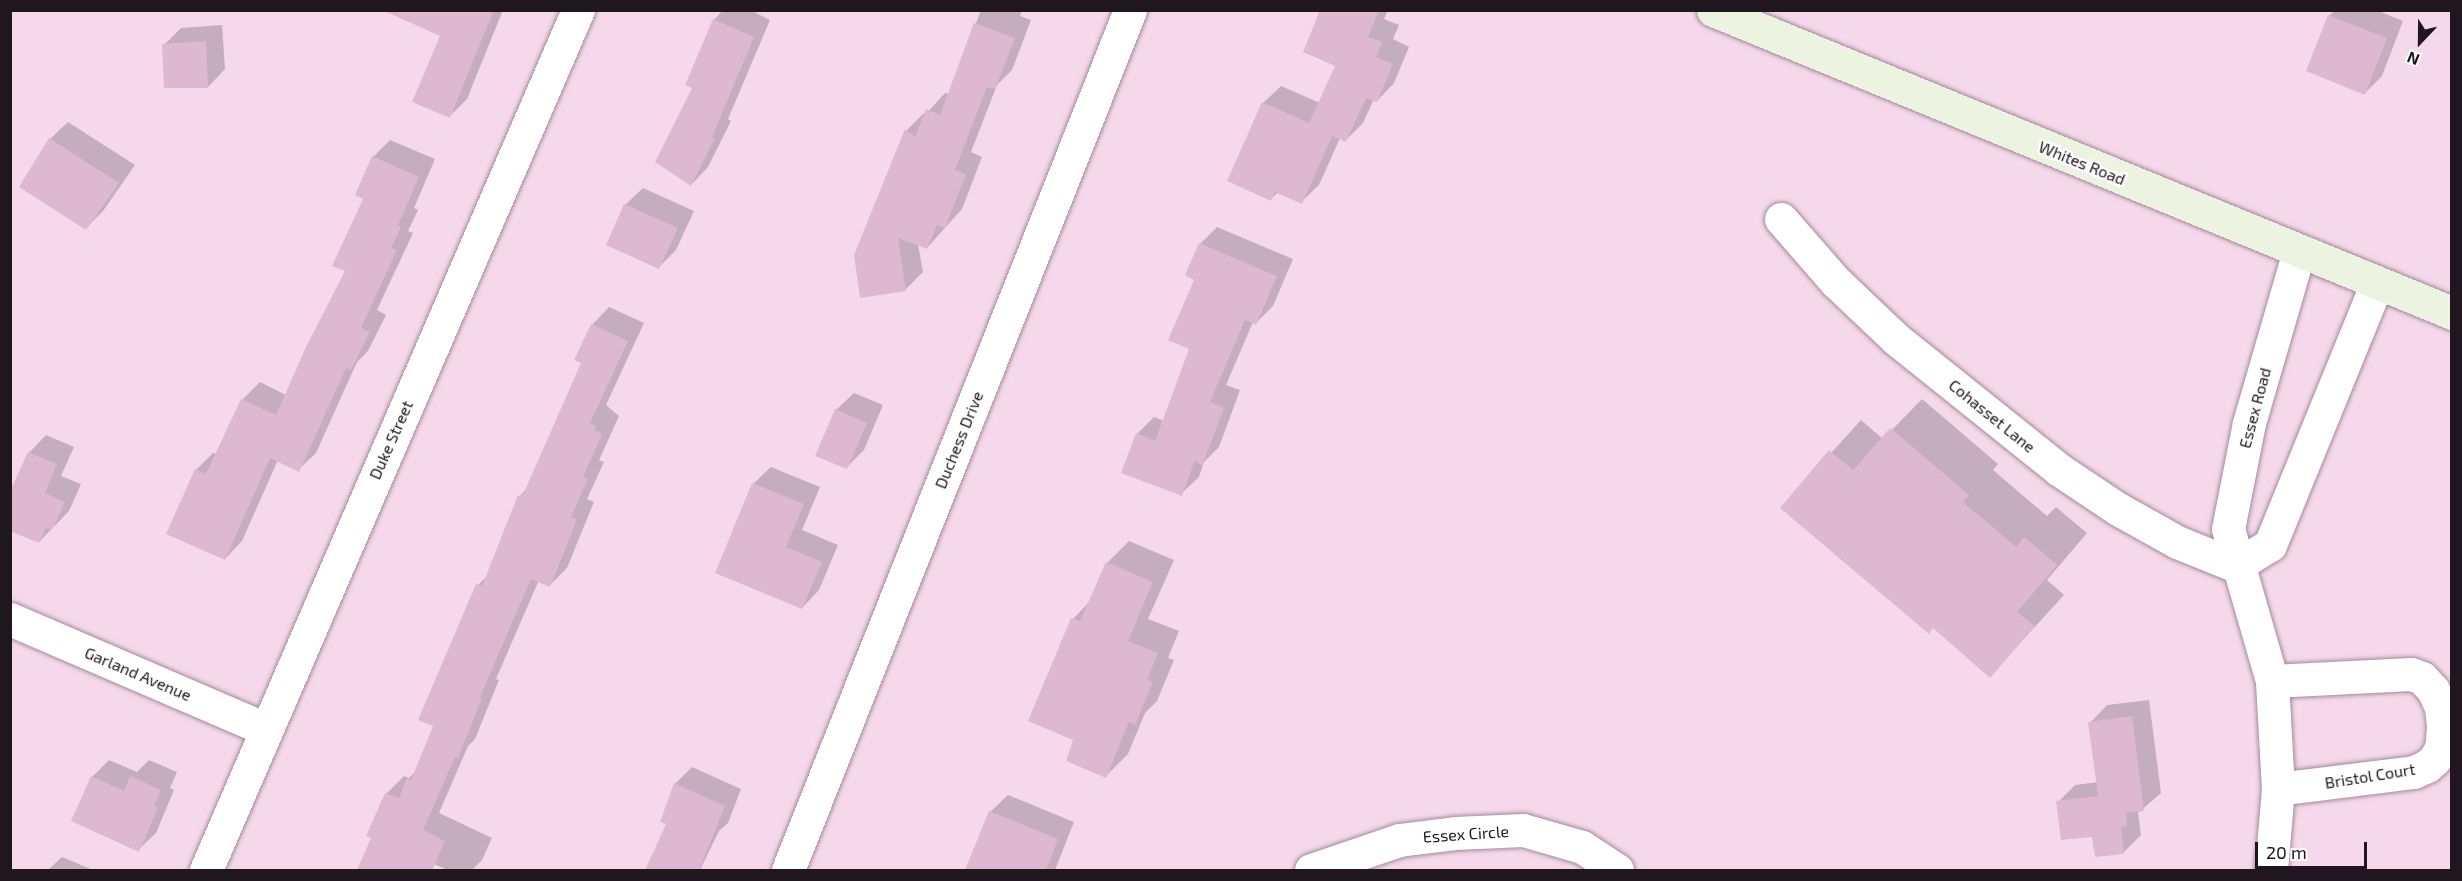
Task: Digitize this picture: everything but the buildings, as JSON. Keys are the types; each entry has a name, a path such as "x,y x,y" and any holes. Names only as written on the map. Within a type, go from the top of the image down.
{"street":[{"name":"Duke Street","path":"206,870 265,729 578,10"},
{"name":"Duchess Drive","path":"788,870 1130,10"},
{"name":"Whites Road","path":"1713,10 2451,313"},
{"name":"Cohasset Lane","path":"1781,219 1836,282 1896,339 2058,469 2118,509 2177,542 2236,566"},
{"name":"Essex Road","path":"2271,870 2278,789 2271,681 2236,566 2228,529 2249,423 2300,252"},
{"path":"2236,566 2270,546 2377,283"},
{"name":"Garland Avenue","path":"10,619 265,729"},
{"name":"Bristol Court","path":"2271,681 2411,674 2422,678 2433,690 2441,707 2443,727 2441,748 2435,759 2414,772 2278,789"},
{"name":"Essex Circle","path":"1311,870 1399,840 1455,833 1523,830 1582,847 1617,870"}]}
